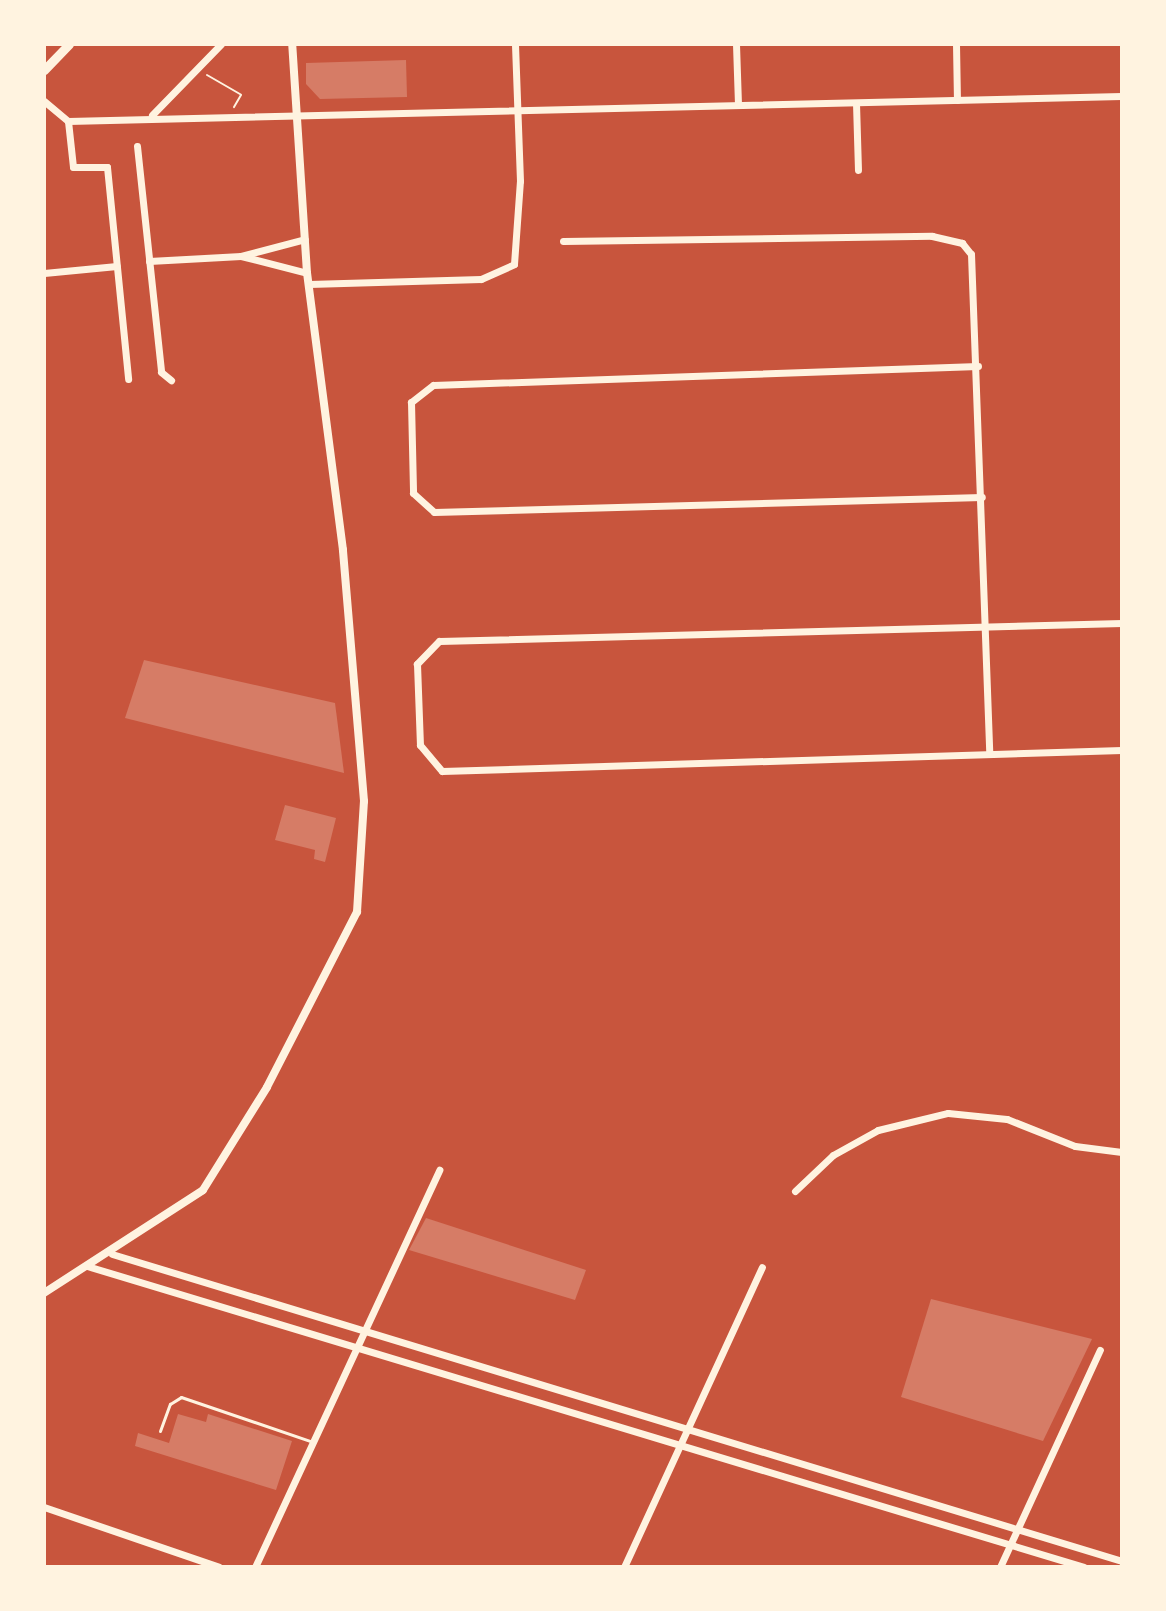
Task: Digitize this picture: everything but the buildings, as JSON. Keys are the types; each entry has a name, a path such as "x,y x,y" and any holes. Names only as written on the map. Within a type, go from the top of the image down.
{"main road":[{"path":"44,70 69,44"}],"street":[{"path":"152,115 221,44"},
{"path":"44,1293 112,1254 203,1190 267,1087 357,912 364,801 343,550 307,273 292,44"},
{"path":"309,284 503,274 519,248 515,44"},
{"path":"736,44 738,105"},
{"path":"956,44 957,100"},
{"path":"44,101 68,121 152,115 518,111 1122,96"},
{"path":"856,103 858,170"},
{"path":"68,121 73,167 107,167 128,379"},
{"path":"137,146 161,372 171,380"},
{"path":"563,241 947,237 971,254 978,366 989,753"},
{"path":"149,261 241,256 305,239"},
{"path":"241,256 307,273"},
{"path":"44,273 117,266"},
{"path":"978,366 433,385 411,402 416,500 434,512 982,497"},
{"path":"1122,623 439,641 417,664 424,756 442,771 1122,750"},
{"path":"795,1191 833,1155 878,1130 948,1113 1007,1119 1075,1146 1122,1152"},
{"path":"255,1567 439,1170"},
{"path":"112,1254 1122,1561"},
{"path":"87,1266 359,1344 1084,1567"},
{"path":"624,1567 685,1428 762,1267"},
{"path":"1000,1567 1100,1350"},
{"path":"44,1507 219,1567"}],"lane":[{"path":"160,1431 170,1404 181,1397 314,1443"}],"path":[{"path":"206,75 241,95 234,107"}]}
